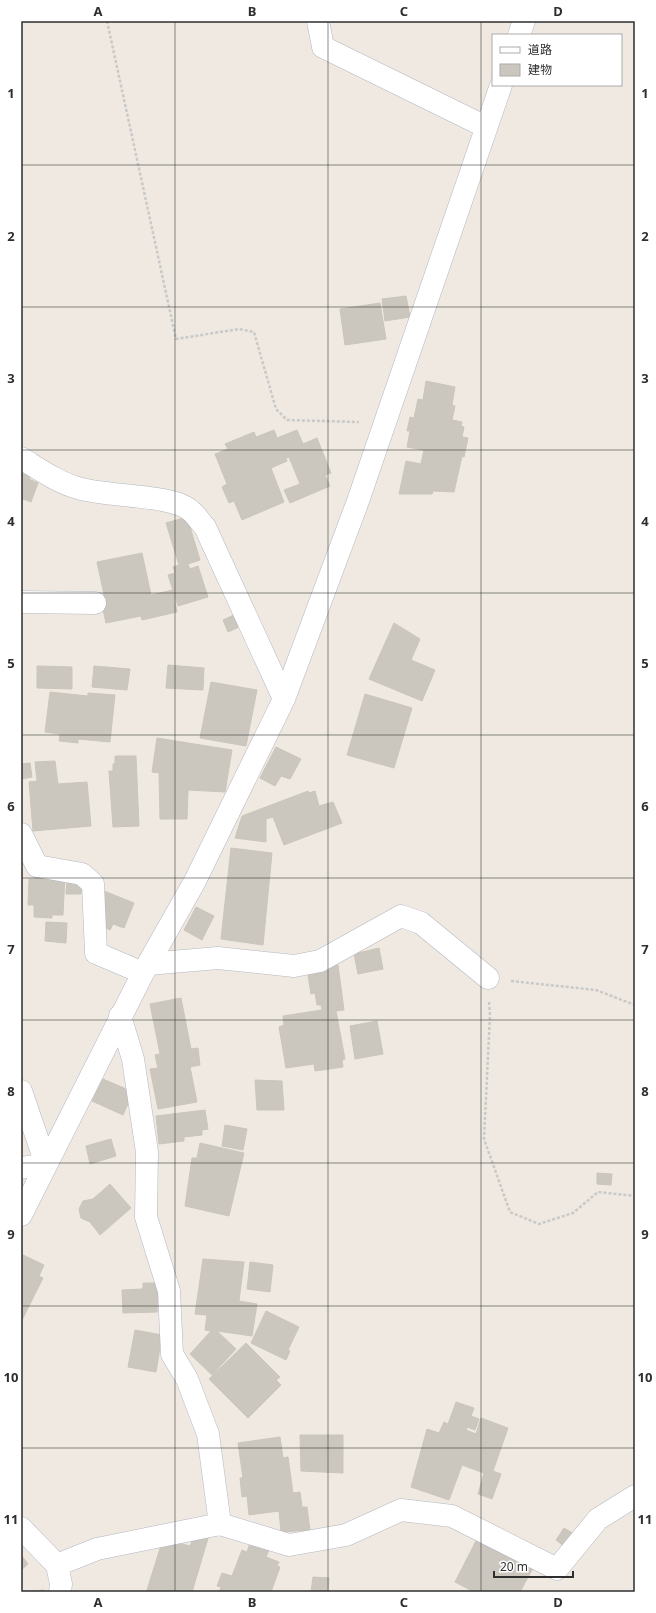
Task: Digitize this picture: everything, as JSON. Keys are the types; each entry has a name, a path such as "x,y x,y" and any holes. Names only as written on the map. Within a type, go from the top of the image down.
{"street":[{"path":"318,21 323,47 486,127"},
{"path":"518,34 524,21"},
{"path":"21,1215 145,968 195,881 284,699 358,501 501,86"},
{"path":"21,458 53,478 78,488 106,494 170,500 190,510 205,527 284,699"},
{"path":"21,602 95,603"},
{"path":"21,834 37,866 82,874 93,884 96,954 145,968 218,958 294,966 320,961 401,916 421,923 488,978"},
{"path":"120,1016 133,1059 147,1152 146,1217 169,1291 172,1354 187,1379 208,1434 220,1524"},
{"path":"21,1091 46,1164"},
{"path":"21,1168 46,1164"},
{"path":"57,1565 97,1549 220,1524 289,1546 346,1535 401,1510 452,1516 557,1569 598,1519 635,1496"},
{"path":"21,1528 57,1565 61,1584 60,1592"}],"path":[{"path":"107,21 176,339 239,329 254,332 276,409 287,420 384,422"},
{"path":"635,1006 596,990 488,978 490,1015 484,1139 510,1212 539,1224 573,1213 598,1192 635,1196"}],"building":[{"path":"406,296 410,317 385,321 382,299"},
{"path":"380,303 386,339 345,345 340,309"},
{"path":"426,381 455,387 452,405 455,406 452,420 462,422 461,426 464,427 462,437 468,438 464,457 462,456 454,492 433,491 432,494 399,494 406,461 421,464 424,450 407,447 410,431 407,431 410,417 414,418 418,399 423,400"},
{"path":"274,430 277,438 297,430 303,444 317,438 331,473 325,475 330,486 290,503 284,490 300,484 289,457 286,458 287,461 271,468 284,502 242,520 234,501 229,503 222,487 227,484 215,454 228,449 225,444 254,432 256,437"},
{"path":"21,468 31,473 29,479 38,483 31,502 23,499 21,504"},
{"path":"187,517 200,560 188,564 190,569 198,566 208,597 178,606 168,575 175,573 173,567 179,565 166,523"},
{"path":"142,553 151,595 173,590 177,612 142,620 141,616 106,623 102,605 106,604 97,562"},
{"path":"234,615 239,627 228,632 223,620"},
{"path":"394,623 420,639 411,660 435,670 422,701 369,679"},
{"path":"168,665 204,668 203,690 166,688"},
{"path":"37,666 72,667 72,689 37,688"},
{"path":"94,666 130,669 127,690 92,687"},
{"path":"211,682 257,690 246,746 200,738"},
{"path":"50,692 88,696 88,693 115,695 110,742 78,739 78,743 59,741 60,734 45,732"},
{"path":"365,694 412,708 394,768 347,755"},
{"path":"157,738 232,750 225,792 188,790 187,819 160,819 159,773 152,772"},
{"path":"276,747 301,759 290,779 281,776 275,786 260,778"},
{"path":"115,756 136,756 139,826 113,827 109,771 113,771"},
{"path":"55,761 58,784 87,782 91,826 33,831 29,782 37,781 35,762"},
{"path":"30,763 32,777 21,779 21,764"},
{"path":"308,791 309,793 315,791 319,806 333,802 342,823 284,845 273,817 266,819 266,842 235,838 242,816"},
{"path":"231,848 272,853 263,945 221,939"},
{"path":"21,872 22,872 21,896"},
{"path":"35,872 65,874 63,915 52,915 52,918 34,917 34,905 28,905 29,879 35,879"},
{"path":"67,880 82,880 81,894 66,894"},
{"path":"104,891 134,903 124,928 113,924 110,930 96,923"},
{"path":"196,907 214,916 202,940 184,930"},
{"path":"46,922 67,923 66,943 45,941"},
{"path":"379,948 383,969 358,974 354,954"},
{"path":"338,965 344,1010 336,1011 345,1059 342,1060 343,1067 315,1071 314,1064 286,1068 279,1027 284,1025 283,1016 322,1010 321,1005 317,1005 315,993 311,994 307,969"},
{"path":"181,998 191,1049 198,1048 200,1065 190,1067 197,1102 158,1109 150,1069 158,1068 155,1055 160,1054 150,1004"},
{"path":"377,1021 383,1054 355,1059 350,1026"},
{"path":"103,1079 133,1092 123,1115 92,1101"},
{"path":"255,1080 282,1081 284,1110 257,1110"},
{"path":"205,1110 208,1129 202,1130 202,1135 184,1137 184,1141 159,1144 156,1116"},
{"path":"225,1125 247,1129 243,1150 222,1146"},
{"path":"111,1139 116,1156 90,1164 86,1146"},
{"path":"200,1143 244,1153 229,1216 185,1206 192,1158 197,1158"},
{"path":"597,1173 612,1174 611,1185 597,1184"},
{"path":"110,1184 131,1208 100,1235 90,1222 81,1218 79,1209 83,1201 93,1199"},
{"path":"23,1255 44,1265 39,1276 43,1278 21,1322 21,1259"},
{"path":"203,1259 244,1262 239,1301 257,1304 252,1336 217,1331 236,1349 212,1375 190,1354 211,1331 205,1330 207,1315 195,1314"},
{"path":"250,1262 273,1265 270,1292 247,1289"},
{"path":"143,1283 158,1283 157,1312 123,1313 122,1290 143,1289"},
{"path":"266,1311 299,1327 288,1350 290,1351 286,1360 251,1343"},
{"path":"135,1330 162,1335 156,1372 128,1367"},
{"path":"246,1343 280,1377 276,1380 281,1385 248,1418 209,1379"},
{"path":"456,1402 474,1408 471,1416 479,1419 475,1430 467,1427 466,1430 476,1434 481,1418 508,1428 493,1471 501,1474 492,1499 478,1494 484,1473 462,1465 449,1500 411,1487 427,1429 439,1433 444,1422 448,1424"},
{"path":"300,1435 343,1435 343,1473 301,1471"},
{"path":"280,1437 283,1458 288,1457 293,1493 300,1492 302,1507 307,1507 310,1530 281,1532 279,1511 249,1515 247,1496 242,1497 240,1478 243,1478 238,1443"},
{"path":"564,1528 574,1534 565,1547 556,1540"},
{"path":"196,1532 209,1535 192,1592 152,1592 147,1590 163,1539 190,1546"},
{"path":"477,1539 533,1568 520,1592 474,1592 455,1582"},
{"path":"250,1543 269,1550 266,1557 279,1562 277,1566 280,1567 271,1592 219,1592 221,1587 217,1586 222,1573 232,1576 242,1550 247,1552"},
{"path":"21,1555 28,1564 21,1570"},
{"path":"313,1577 329,1578 328,1592 311,1592"},
{"path":"44,1590 44,1592 21,1592"}]}
